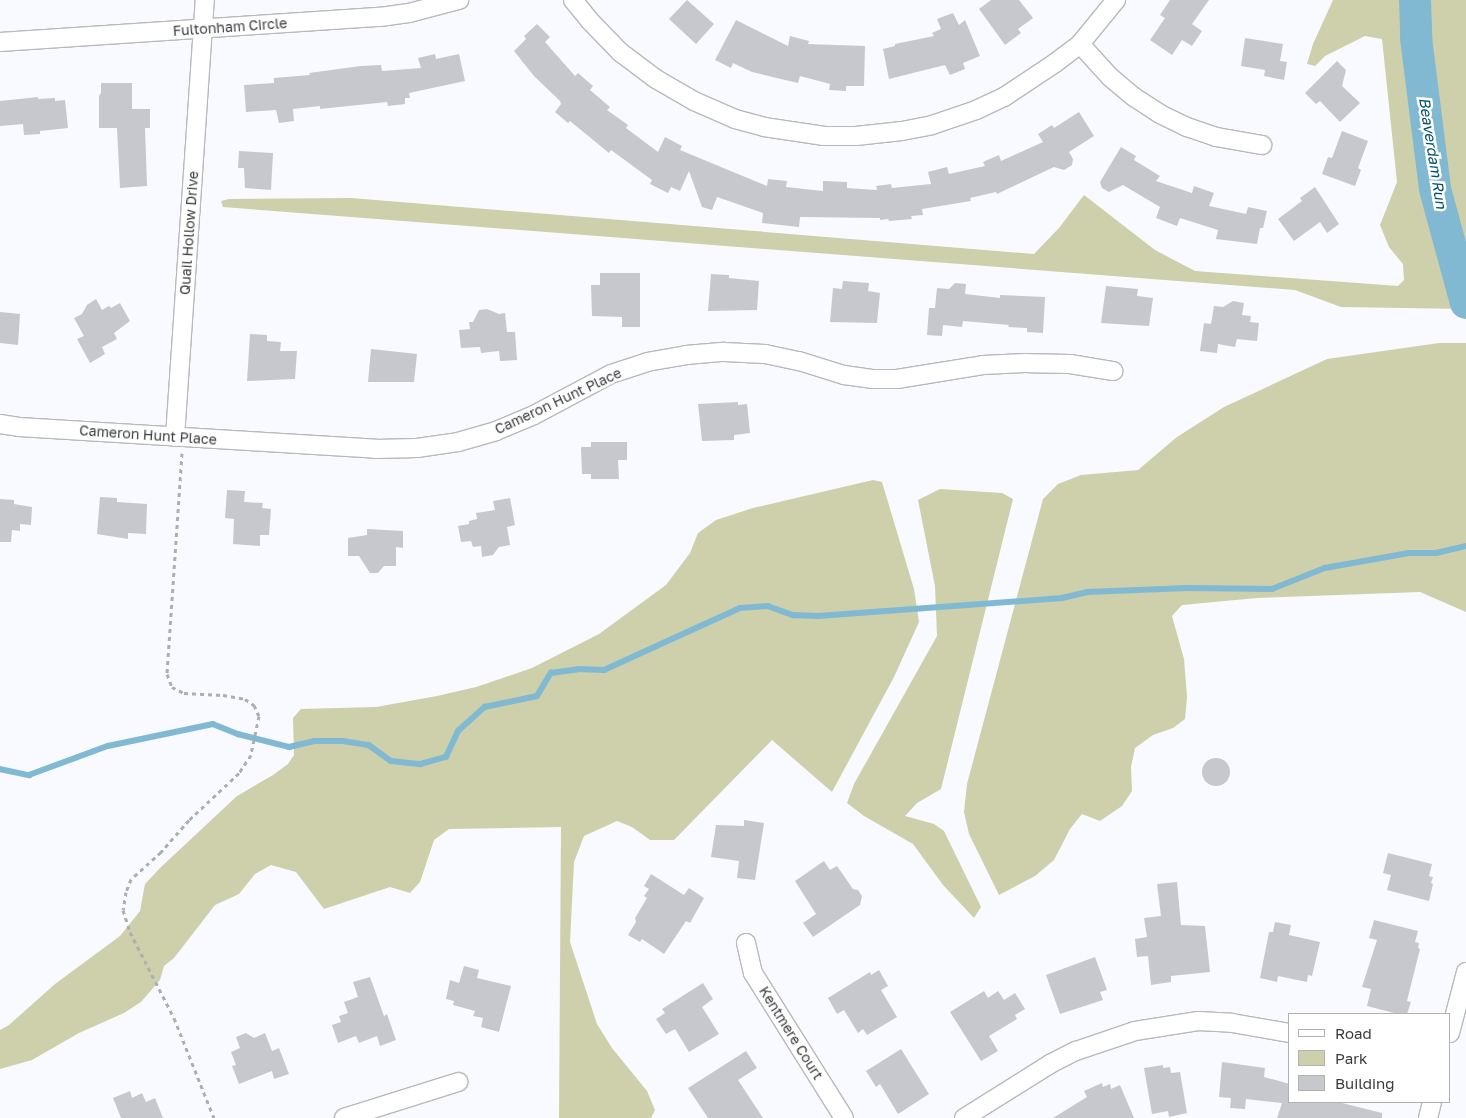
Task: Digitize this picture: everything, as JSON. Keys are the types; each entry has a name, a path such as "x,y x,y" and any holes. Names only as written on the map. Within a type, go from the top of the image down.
{"street":[{"name":"Quail Hollow Drive","path":"175,437 205,0"},
{"name":"Fultonham Circle","path":"0,42 380,17 409,13 459,0"},
{"path":"573,0 589,20 620,52 656,79 694,101 764,127 824,136 856,136 902,131 962,116 1004,97 1030,81 1080,44 1116,0"},
{"path":"1080,44 1110,77 1134,97 1160,114 1187,127 1216,137 1262,145"},
{"name":"Cameron Hunt Place","path":"0,424 19,427 376,449 426,447 458,442 496,431 534,415 611,374 648,362 686,355 714,352 765,354 800,361 844,374 872,379 897,379 983,365 1025,363 1070,364 1113,371"},
{"name":"Kentmere Court","path":"746,944 753,973 844,1118"},
{"path":"1451,1029 1466,972"},
{"path":"964,1118 1050,1064 1076,1051 1135,1031 1198,1021 1232,1023 1288,1033"},
{"path":"344,1118 458,1082"},
{"path":"1428,1118 1432,1103"}],"path":[{"path":"175,437 182,452 167,674 172,687 184,693 223,695 245,699 254,705 259,716 251,755 239,773 189,820 161,852 132,879 126,892 123,910 130,932 174,1018 214,1118"}],"green space":[{"path":"1333,0 1466,0 1466,309 1341,307 1295,290 223,207 221,201 229,199 351,198 1034,254 1059,228 1084,195 1155,250 1195,271 1398,286 1404,280 1403,264 1389,247 1380,225 1397,182 1382,39 1365,36 1325,56 1315,66 1307,64 1313,44"},
{"path":"1439,343 1466,343 1466,612 1420,592 1257,598 1182,605 1172,616 1184,659 1187,697 1185,719 1173,728 1153,735 1135,748 1131,767 1132,791 1122,806 1100,821 1082,814 1070,829 1054,860 1035,876 999,895 969,834 964,812 967,784 1043,499 1058,484 1081,475 1138,470 1177,437 1224,407 1327,359"},
{"path":"873,480 882,482 914,589 919,622 894,677 832,792 772,740 674,840 650,840 632,827 617,821 584,836 574,862 570,942 597,1024 612,1048 647,1091 655,1110 651,1118 559,1118 561,827 449,829 434,840 420,882 410,893 390,887 324,909 296,872 271,865 255,874 239,894 215,905 174,958 164,966 160,980 141,1002 124,1013 79,1033 32,1060 0,1069 0,1030 9,1025 55,984 120,936 140,911 145,884 160,868 237,796 288,764 294,755 293,718 301,709 376,707 476,687 532,668 599,634 666,585 690,553 698,533 716,520 753,508"},
{"path":"940,489 1002,493 1013,499 941,789 917,803 905,816 934,824 944,831 981,907 974,918 943,885 913,844 864,816 847,803 854,784 937,636 935,586 918,500"}],"building":[{"path":"687,0 714,24 696,44 669,19"},
{"path":"991,0 1019,0 1033,18 1018,29 1021,33 1005,45 979,9"},
{"path":"1170,0 1209,0 1192,24 1202,31 1192,46 1182,40 1172,55 1150,40 1165,18 1160,15"},
{"path":"953,13 959,25 965,20 980,56 963,63 965,69 950,75 945,65 889,79 883,49 895,46 895,44 934,36 932,33 941,29 937,19"},
{"path":"736,20 788,46 790,36 809,41 808,44 865,46 864,86 846,86 846,91 829,90 830,84 800,76 798,83 752,72 733,63 731,68 715,60"},
{"path":"537,24 550,37 545,42 575,76 578,73 593,86 590,90 610,107 607,110 628,125 626,128 658,152 665,137 682,146 680,150 767,186 768,179 787,181 786,187 823,191 823,181 847,182 847,188 877,190 876,186 891,184 892,188 931,184 928,172 947,167 949,174 985,166 983,162 999,155 1001,161 1043,142 1038,134 1052,125 1054,128 1079,112 1094,136 1069,152 1073,159 1072,165 1064,170 1054,167 997,194 996,192 970,198 971,201 922,209 923,215 911,216 912,219 889,221 888,219 880,220 880,218 800,217 799,227 762,223 763,213 717,197 712,210 702,207 689,171 680,191 671,187 668,193 650,184 652,180 611,150 609,153 570,121 568,123 555,112 561,104 560,101 534,76 514,51 526,39 524,36"},
{"path":"1245,38 1283,44 1280,61 1287,62 1284,80 1264,76 1265,70 1241,66"},
{"path":"435,54 436,59 459,54 465,81 409,93 410,98 405,98 405,104 388,106 387,102 320,109 320,106 293,109 294,121 279,123 276,110 246,112 244,85 274,83 274,78 310,75 309,73 361,66 381,65 382,71 421,68 418,58"},
{"path":"1337,61 1346,70 1342,86 1360,103 1340,122 1320,101 1316,104 1305,93"},
{"path":"101,83 132,83 132,109 150,109 150,128 145,128 147,186 120,188 117,128 99,128"},
{"path":"38,97 38,99 55,98 55,101 65,100 68,128 40,131 40,134 24,135 23,124 0,126 0,101"},
{"path":"1342,131 1368,141 1358,168 1361,170 1355,186 1322,174 1328,157 1332,158"},
{"path":"1121,147 1136,156 1134,160 1160,176 1156,181 1192,193 1194,186 1214,193 1209,206 1246,214 1248,207 1267,211 1263,228 1260,228 1257,244 1216,239 1218,230 1180,218 1177,226 1156,218 1160,207 1123,185 1109,192 1102,188 1100,182"},
{"path":"239,151 273,153 271,190 245,188 244,168 238,168"},
{"path":"1315,187 1339,224 1327,233 1320,222 1294,241 1278,219 1302,201 1300,198"},
{"path":"600,273 640,273 640,327 622,327 622,317 592,316 591,285 600,285"},
{"path":"711,274 729,275 729,278 759,281 757,310 708,311"},
{"path":"843,281 869,283 868,291 880,293 877,323 830,322 833,288 842,289"},
{"path":"955,283 966,284 965,294 1000,298 1000,295 1045,297 1043,333 1027,332 1027,328 1008,327 1009,325 963,321 962,327 943,325 942,336 927,335 929,308 935,308 937,288 949,289"},
{"path":"1106,286 1138,289 1137,296 1153,298 1149,326 1101,323"},
{"path":"96,299 102,310 120,303 130,321 114,333 117,339 102,347 105,354 90,363 77,339 84,336 74,318 82,314 87,305"},
{"path":"1233,301 1244,303 1242,315 1251,316 1250,322 1259,323 1257,341 1237,339 1235,347 1218,344 1217,353 1200,351 1204,323 1211,324 1214,306 1223,307"},
{"path":"487,309 499,314 505,313 507,332 515,332 517,360 500,361 499,351 481,353 480,347 461,348 459,330 470,329 469,322 473,322 479,310"},
{"path":"0,312 20,314 18,345 0,343"},
{"path":"250,334 267,335 267,341 281,342 280,351 297,351 295,379 247,381"},
{"path":"371,349 417,354 414,382 368,382"},
{"path":"738,402 738,405 747,404 750,433 734,435 734,440 702,441 698,404"},
{"path":"591,442 627,442 627,460 618,460 619,479 591,479 591,474 582,474 581,447 591,447"},
{"path":"227,490 245,491 244,502 263,503 262,508 271,509 269,535 260,535 260,546 233,544 234,519 225,518"},
{"path":"100,497 117,498 117,502 147,504 146,534 128,533 128,539 97,534"},
{"path":"510,498 515,525 507,527 510,545 499,547 493,555 482,557 481,546 473,547 471,541 461,542 458,526 469,524 469,521 477,519 476,513 495,510 493,501"},
{"path":"0,499 14,500 14,504 32,507 31,525 20,524 20,531 12,530 11,542 0,542"},
{"path":"367,529 403,531 403,548 396,547 396,566 384,566 378,573 370,573 359,556 348,556 348,538 367,535"},
{"path":"1216,758 1226,762 1230,772 1226,782 1216,786 1206,782 1202,772 1206,762"},
{"path":"744,820 764,823 755,880 737,878 739,861 711,857 716,825 744,826"},
{"path":"1388,853 1432,864 1429,876 1433,877 1431,883 1433,884 1429,901 1387,890 1391,875 1383,873"},
{"path":"824,861 830,870 837,866 853,889 858,890 862,896 860,905 813,937 803,923 816,914 795,881"},
{"path":"651,874 684,895 689,888 704,898 690,923 686,921 664,954 642,939 640,942 628,935 636,922 635,918 647,898 644,896 649,889 644,886"},
{"path":"1177,882 1181,925 1205,926 1210,972 1171,976 1171,982 1151,985 1148,956 1137,957 1135,939 1147,937 1144,918 1161,916 1157,884"},
{"path":"1374,920 1418,931 1415,942 1419,943 1418,948 1420,949 1407,1001 1411,1002 1407,1013 1394,1013 1367,1006 1371,989 1362,987 1377,940 1369,938"},
{"path":"1275,922 1291,925 1289,935 1320,942 1312,976 1308,975 1307,982 1278,976 1277,982 1260,978 1269,932 1273,932"},
{"path":"1095,957 1107,990 1100,992 1103,1000 1060,1014 1046,975"},
{"path":"464,966 479,970 477,978 511,986 499,1032 481,1027 483,1018 473,1016 475,1011 453,1005 454,1001 446,999 450,980 459,983"},
{"path":"879,970 888,986 881,990 897,1017 867,1035 863,1029 858,1033 844,1010 837,1014 828,998 870,972 871,975"},
{"path":"370,977 384,1016 387,1014 396,1040 380,1046 377,1036 359,1043 356,1036 338,1043 332,1025 341,1022 339,1016 348,1013 344,1002 358,997 353,982"},
{"path":"703,983 713,999 702,1007 719,1034 689,1052 675,1029 666,1034 656,1019 665,1013 662,1009"},
{"path":"984,991 988,998 998,991 1004,1000 1015,993 1025,1009 1015,1015 1017,1019 989,1036 998,1051 981,1061 950,1012"},
{"path":"246,1033 254,1038 265,1033 272,1051 279,1048 289,1074 274,1079 272,1071 239,1084 232,1066 236,1065 231,1052 240,1048 236,1037"},
{"path":"901,1049 929,1094 898,1114 880,1084 876,1087 866,1071"},
{"path":"746,1051 757,1068 738,1080 763,1118 708,1118 688,1088"},
{"path":"1222,1062 1265,1068 1264,1077 1288,1083 1288,1103 1342,1103 1382,1113 1382,1118 1277,1118 1282,1103 1246,1099 1245,1109 1230,1108 1231,1098 1219,1097"},
{"path":"1163,1065 1163,1068 1170,1067 1171,1073 1180,1072 1187,1113 1169,1117 1168,1111 1152,1114 1144,1068"},
{"path":"1102,1083 1103,1087 1110,1084 1111,1089 1120,1085 1134,1118 1053,1118 1087,1097 1084,1091"},
{"path":"130,1091 132,1098 142,1093 146,1102 155,1098 163,1118 121,1118 113,1098"}],"waterway":[{"name":"Beaverdam Run","path":"1415,0 1416,38 1435,189 1466,303"},
{"path":"0,769 29,775 108,746 213,724 238,734 289,747 314,741 343,741 369,745 391,761 421,764 446,757 458,731 485,707 537,696 551,673 578,669 604,670 740,608 768,606 793,615 818,616 1062,598 1087,592 1188,588 1272,589 1325,568 1409,553 1436,553 1466,546"}]}
